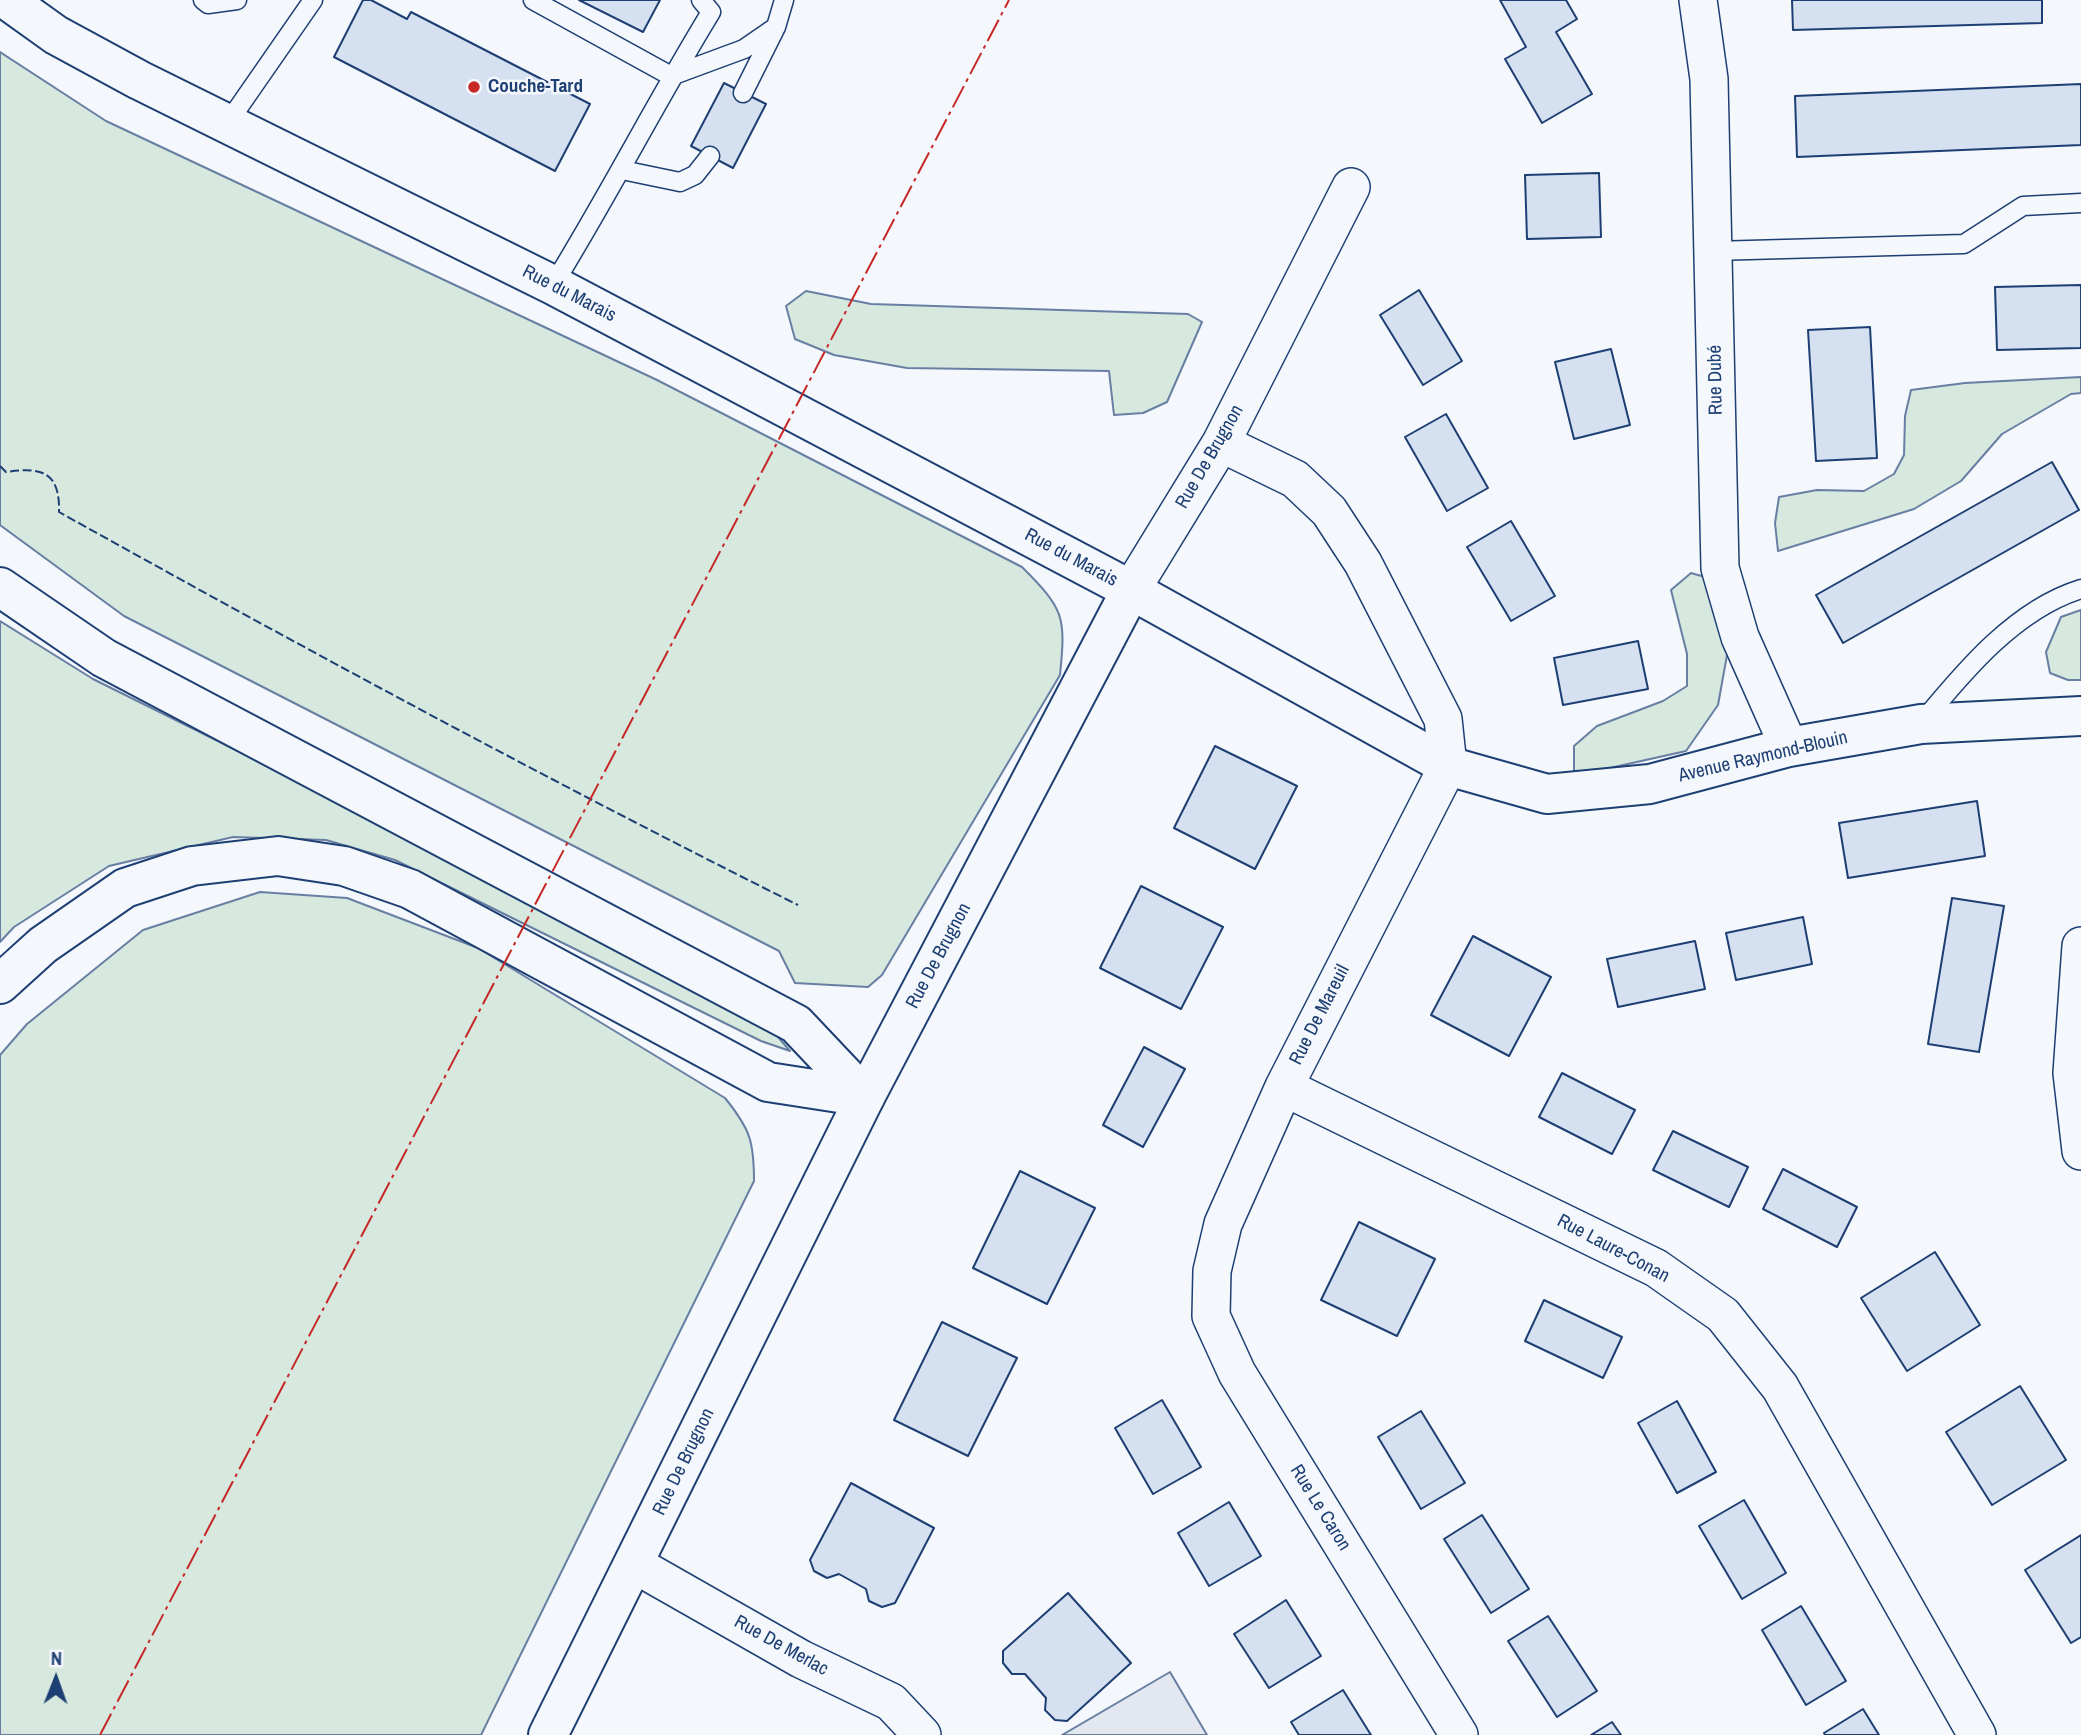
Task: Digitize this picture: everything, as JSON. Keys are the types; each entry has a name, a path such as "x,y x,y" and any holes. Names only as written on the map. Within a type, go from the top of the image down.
{"main road":[{"name":"Rue du Marais","path":"7,0 56,35 227,124 553,285 1131,590"},
{"path":"0,587 104,658 796,1024 865,1097"},
{"name":"Avenue Raymond-Blouin","path":"1131,590 1448,766 1547,794 1650,784 1789,747 1921,724 2081,716"},
{"name":"Rue De Brugnon","path":"548,1735 865,1097 1131,590"},
{"path":"0,984 43,946 125,888 192,866 278,856 344,866 410,889 768,1082 865,1097"}],"street":[{"name":"Rue Dubé","path":"1698,0 1709,79 1720,568 1740,637 1789,747"},
{"name":"Rue De Brugnon","path":"1131,590 1221,443 1351,187"},
{"path":"1221,443 1295,479 1329,511 1363,563 1443,719 1448,766"},
{"name":"Rue De Mareuil","path":"1212,1271 1223,1224 1284,1087 1448,766"},
{"path":"2081,946 2072,1073 2081,1151"},
{"name":"Rue Laure-Conan","path":"1284,1087 1656,1268 1723,1315 1780,1387 1977,1735"},
{"name":"Rue Le Caron","path":"1212,1271 1211,1316 1237,1373 1459,1735"},
{"name":"Rue De Merlac","path":"634,1564 801,1659 891,1702 922,1735"}],"lane":[{"path":"204,0 208,4 237,0"},
{"path":"227,124 313,0"},
{"path":"533,0 671,76 744,49 776,27"},
{"path":"553,285 622,170 671,76 711,12 701,0"},
{"path":"743,93 776,27 784,0"},
{"path":"622,170 680,181 695,175 710,156"},
{"path":"1713,251 1964,244 2022,206 2081,203"},
{"path":"1921,724 1974,659 2056,596 2081,589"}],"shaded area":[{"path":"0,52 106,121 657,380 1022,567 1036,581 1054,604 1062,626 1060,675 882,975 868,987 795,983 779,951 124,616 0,525"},
{"path":"806,291 871,304 1188,314 1202,322 1167,402 1143,413 1114,415 1109,371 907,368 834,355 795,339 786,306"},
{"path":"2081,377 2081,393 2071,394 2002,434 1961,481 1914,509 1778,551 1775,523 1779,497 1817,490 1864,491 1894,474 1904,455 1905,416 1911,390 1965,383"},
{"path":"1691,573 1705,577 1729,644 1718,705 1686,751 1574,776 1574,746 1597,726 1663,701 1687,686 1687,654 1671,590"},
{"path":"2081,610 2081,680 2068,680 2050,673 2046,652 2061,617"},
{"path":"0,621 93,679 359,811 772,1030 790,1051 761,1041 395,860 326,840 233,837 109,866 14,927 0,942"},
{"path":"260,892 347,898 478,948 725,1098 749,1136 754,1181 481,1735 0,1735 0,1055 27,1024 143,930"},
{"path":"1170,1672 1207,1735 1062,1735"}],"building":[{"path":"363,0 371,0 407,19 411,12 590,104 555,171 334,57"},
{"path":"579,0 660,0 643,32"},
{"path":"1500,0 1566,0 1577,19 1556,32 1592,94 1542,123 1505,59 1526,47"},
{"path":"1792,0 2042,0 2042,23 1793,30"},
{"path":"724,83 766,104 733,168 691,146"},
{"path":"2081,84 2081,145 1797,157 1795,96"},
{"path":"1599,173 1601,237 1527,239 1525,175"},
{"path":"2081,285 2081,348 1997,350 1995,287"},
{"path":"1419,290 1462,361 1423,385 1380,315"},
{"path":"1870,327 1877,458 1816,461 1808,330"},
{"path":"1611,349 1630,425 1574,439 1555,362"},
{"path":"1446,414 1488,488 1447,511 1405,437"},
{"path":"2052,462 2079,510 1843,643 1816,595"},
{"path":"1511,521 1555,596 1511,621 1467,547"},
{"path":"1638,641 1648,689 1563,705 1554,658"},
{"path":"1215,746 1297,786 1255,869 1174,828"},
{"path":"1977,801 1985,856 1848,878 1839,823"},
{"path":"1141,886 1223,927 1181,1009 1100,968"},
{"path":"1952,898 2004,906 1979,1052 1928,1044"},
{"path":"1803,917 1812,964 1736,980 1726,933"},
{"path":"1473,936 1551,977 1509,1056 1431,1015"},
{"path":"1695,941 1705,989 1618,1007 1607,959"},
{"path":"1144,1047 1185,1069 1143,1147 1103,1125"},
{"path":"1562,1073 1635,1110 1612,1154 1539,1117"},
{"path":"1673,1131 1748,1167 1729,1207 1653,1170"},
{"path":"1783,1169 1857,1207 1837,1247 1763,1209"},
{"path":"1020,1171 1095,1208 1047,1304 973,1268"},
{"path":"1359,1222 1435,1259 1397,1336 1321,1300"},
{"path":"1935,1252 1980,1325 1907,1371 1861,1298"},
{"path":"1544,1300 1622,1337 1603,1378 1525,1341"},
{"path":"942,1322 1017,1358 968,1456 894,1420"},
{"path":"2020,1386 2066,1460 1992,1505 1946,1432"},
{"path":"1162,1400 1201,1467 1153,1494 1115,1428"},
{"path":"1677,1401 1716,1472 1677,1493 1638,1423"},
{"path":"1421,1411 1465,1483 1421,1509 1378,1437"},
{"path":"851,1483 934,1528 895,1603 882,1607 869,1601 866,1589 839,1574 827,1578 814,1571 810,1560"},
{"path":"1744,1500 1786,1573 1742,1599 1699,1526"},
{"path":"1229,1502 1261,1556 1209,1586 1178,1533"},
{"path":"1482,1515 1529,1589 1491,1613 1444,1539"},
{"path":"2081,1535 2081,1637 2071,1643 2025,1570"},
{"path":"1068,1593 1131,1663 1067,1721 1055,1720 1045,1710 1046,1698 1025,1674 1012,1674 1003,1663 1003,1651"},
{"path":"1286,1600 1321,1656 1269,1688 1234,1634"},
{"path":"1801,1606 1846,1681 1806,1705 1762,1630"},
{"path":"1548,1616 1597,1691 1557,1717 1508,1641"},
{"path":"1343,1690 1371,1735 1299,1735 1291,1722"},
{"path":"1863,1709 1879,1735 1825,1735 1824,1733"},
{"path":"1612,1722 1621,1735 1591,1735"}],"fence":[{"path":"0,466 6,472 29,470 46,475 56,488 59,512 426,713 798,905"}],"power":[{"path":"100,1735 1009,0"}],"place":[{"name":"Couche-Tard","path":"474,87"}]}
